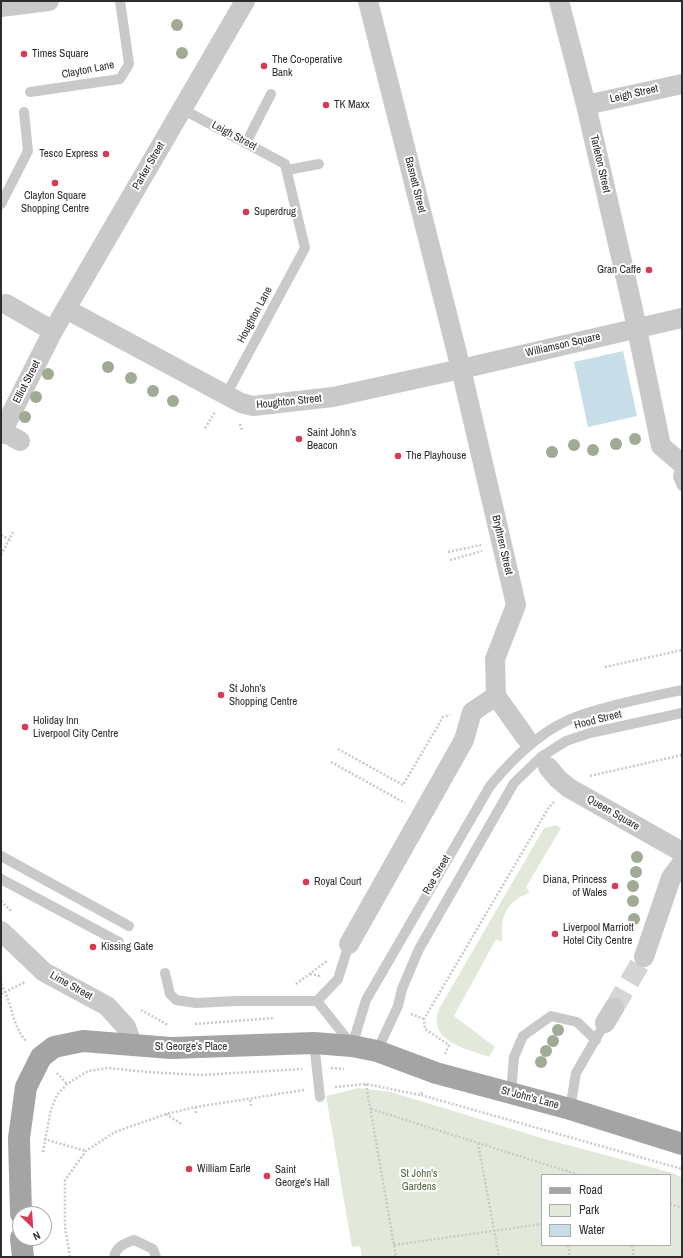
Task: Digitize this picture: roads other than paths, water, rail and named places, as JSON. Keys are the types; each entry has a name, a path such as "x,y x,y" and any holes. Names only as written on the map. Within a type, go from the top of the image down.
{"main road":[{"name":"St George's Place","path":"21,1206 20,1138 26,1087 41,1057 54,1047 84,1041 132,1046 198,1048 314,1043 352,1046 377,1051"},
{"name":"St John's Lane","path":"377,1051 436,1073 570,1109 682,1144"},
{"path":"22,1246 23,1257"}],"street":[{"path":"1,6 49,1"},
{"name":"Parker Street","path":"53,331 246,1"},
{"name":"Basnett Street","path":"368,1 461,369"},
{"name":"Tarleton Street","path":"559,1 586,105 637,328"},
{"name":"Leigh Street","path":"586,105 682,84"},
{"path":"6,304 53,331"},
{"name":"Houghton Street","path":"66,309 241,403 253,406 267,406 298,400 333,397 461,369"},
{"name":"Williamson Square","path":"461,369 682,318"},
{"path":"637,328 661,446 681,462"},
{"name":"Elliot Street","path":"2,433 53,331"},
{"name":"Brythren Street","path":"461,369 516,605 495,659 496,696"},
{"path":"2,433 20,441"},
{"path":"349,944 464,740 472,712 496,696 526,738"},
{"name":"Queen Square","path":"548,767 558,779 569,788 682,852"},
{"path":"644,957 671,878 682,863"},
{"name":"Lime Street","path":"1,931 44,972 107,1006 126,1027 132,1046"}],"lane":[{"name":"Clayton Lane","path":"30,92 120,79 129,64 120,1"},
{"path":"246,143 271,94"},
{"name":"Leigh Street","path":"182,109 246,143 286,167"},
{"path":"1,204 28,151 24,112"},
{"path":"286,167 319,164"},
{"name":"Houghton Lane","path":"226,394 305,248 286,167"},
{"path":"681,462 678,477 682,486"},
{"name":"Hood Street","path":"555,728 580,715 682,690"},
{"name":"Hood Street","path":"528,768 566,741 590,733 682,713"},
{"name":"Roe Street","path":"352,1046 366,1000 490,786 516,756 555,728"},
{"name":"Roe Street","path":"377,1051 398,1006 402,989 419,949 500,806 514,783 528,768"},
{"path":"4,858 129,926"},
{"path":"1,879 119,942"},
{"path":"165,973 170,994 176,1000 196,1003 237,1001 317,1001 338,979 349,944"},
{"path":"317,1001 352,1046"},
{"path":"511,1093 514,1057 523,1036 551,1016 577,1022 605,1024 576,1074 570,1109"},
{"path":"314,1043 320,1092"},
{"path":"114,1257 115,1252 123,1244 134,1240 153,1249 156,1257"}],"water":[{"path":"623,351 637,416 588,427 574,362"}],"tunnel":[{"path":"614,1008 644,957"}],"place":[{"name":"Times Square","path":"24,54"},
{"name":"The Co-operative Bank","path":"264,66"},
{"name":"TK Maxx","path":"326,105"},
{"name":"Tesco Express","path":"106,154"},
{"name":"Clayton Square Shopping Centre","path":"55,183"},
{"name":"Superdrug","path":"246,212"},
{"name":"Gran Caffe","path":"649,270"},
{"name":"Saint John's Beacon","path":"299,439"},
{"name":"The Playhouse","path":"398,456"},
{"name":"St John's Shopping Centre","path":"221,695"},
{"name":"Holiday Inn Liverpool City Centre","path":"25,727"},
{"name":"Royal Court","path":"306,882"},
{"name":"Diana, Princess of Wales","path":"615,886"},
{"name":"Liverpool Marriott Hotel City Centre","path":"555,934"},
{"name":"Kissing Gate","path":"93,947"},
{"name":"William Earle","path":"189,1169"},
{"name":"Saint George's Hall","path":"267,1176"}],"park label":[{"name":"St John's Gardens","path":"419,1180"}]}
